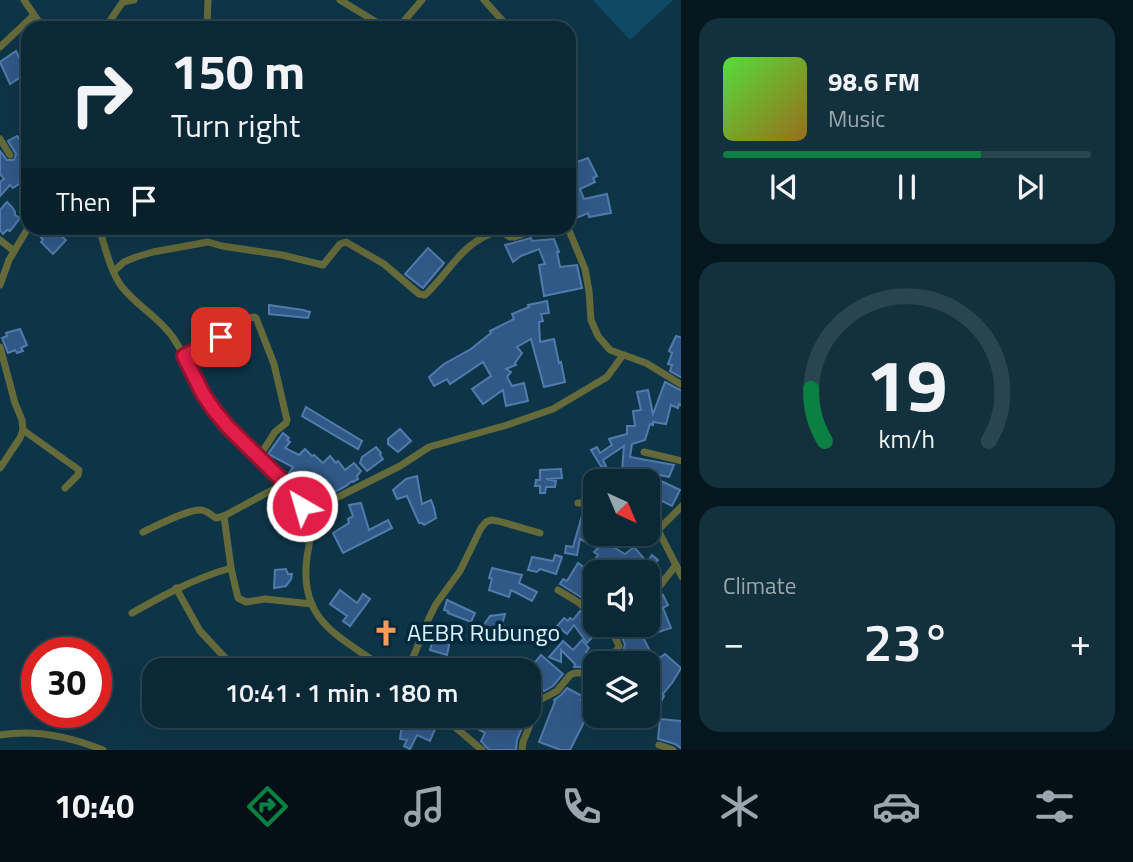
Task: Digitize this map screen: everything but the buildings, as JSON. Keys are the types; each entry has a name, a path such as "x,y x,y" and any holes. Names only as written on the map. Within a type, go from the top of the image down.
{"street":[{"path":"24,0 37,21"},
{"path":"110,21 123,1 134,0"},
{"path":"207,21 208,0"},
{"path":"341,0 375,21"},
{"path":"404,21 422,0"},
{"path":"484,0 503,21"},
{"path":"28,21 33,16"},
{"path":"0,47 21,27"},
{"path":"0,139 10,155"},
{"path":"0,285 9,260 24,235"},
{"path":"101,235 119,284 169,333 214,410 285,483 307,515 312,532 307,558 307,585 312,604 324,625 368,658"},
{"path":"114,271 124,262 136,257 208,242 323,265 340,244 346,242 384,264 419,294 425,295 465,250 489,235"},
{"path":"571,235 585,269 593,328 597,336 610,350 646,363 681,385"},
{"path":"0,240 14,251"},
{"path":"184,356 250,318 256,318 274,364 288,420 275,432 259,457"},
{"path":"0,347 23,430 0,468"},
{"path":"307,515 400,466 429,447 553,409 607,377 624,355"},
{"path":"23,430 79,470 78,475 65,488"},
{"path":"644,452 681,461"},
{"path":"143,532 179,515 199,510 205,510 216,517 224,516 285,483"},
{"path":"578,503 583,503"},
{"path":"660,527 681,506"},
{"path":"224,516 230,568 241,601 265,599 312,604"},
{"path":"413,658 436,604 460,571 486,522 498,521 540,533"},
{"path":"660,536 681,577"},
{"path":"660,586 676,565"},
{"path":"132,613 176,588 230,568"},
{"path":"176,588 200,631 225,658"},
{"path":"558,590 583,606"},
{"path":"522,750 540,700 556,691 570,675 583,673"},
{"path":"456,728 482,750"},
{"path":"0,735 40,733 79,741 103,750"},
{"path":"659,745 673,750"}],"shaded area":[{"path":"593,0 673,0 630,40"}],"place":[{"name":"AEBR Rubungo","path":"386,633"}],"route":[{"path":"221,337 184,356 214,410 285,483 302,506"}]}
